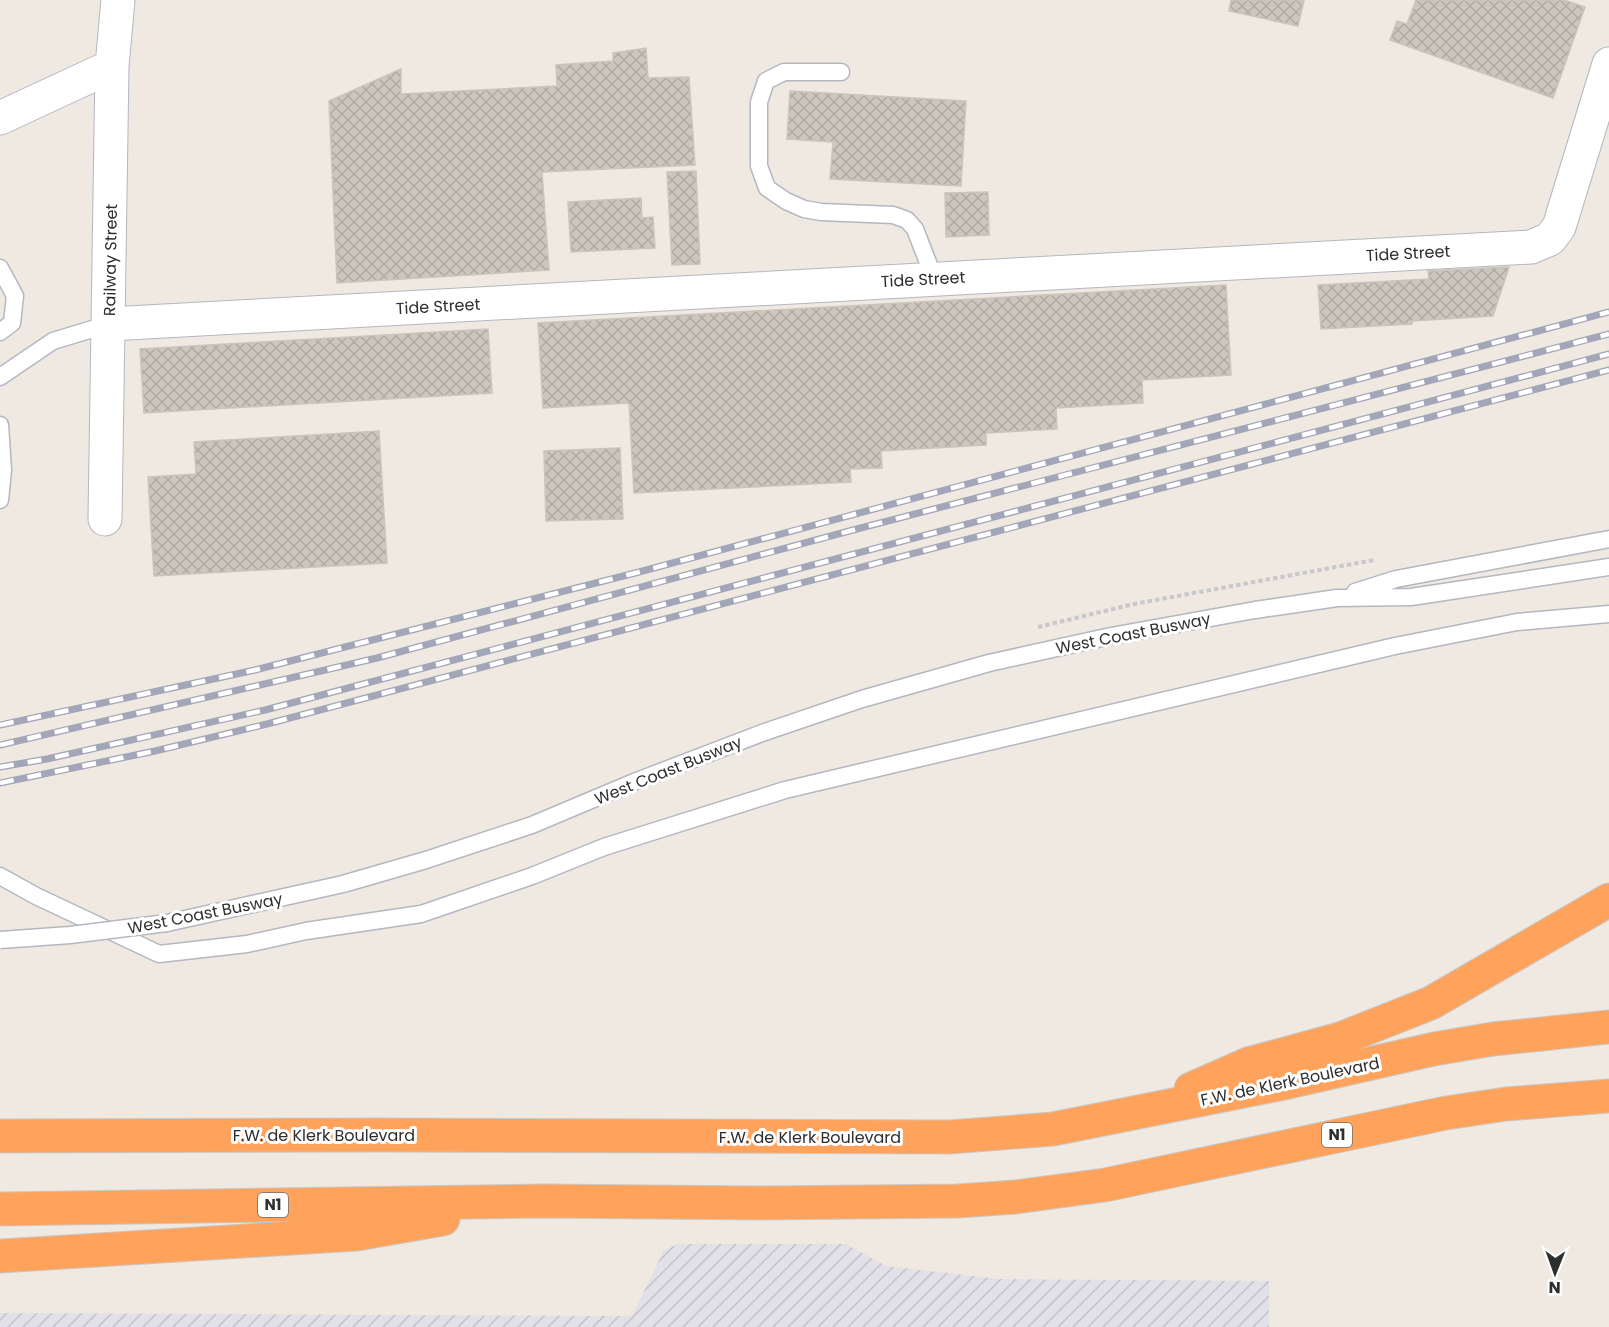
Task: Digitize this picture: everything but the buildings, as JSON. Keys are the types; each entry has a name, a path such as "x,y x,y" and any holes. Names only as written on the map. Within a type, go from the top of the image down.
{"highway":[{"path":"1134,1114 1248,1064 1340,1039 1431,1004 1609,900"},
{"name":"F.W. de Klerk Boulevard","path":"0,1136 950,1137 1053,1129 1289,1082 1434,1049 1503,1038 1609,1027"},
{"name":"N1","path":"0,1209 545,1201 759,1203 957,1201 1016,1197 1067,1191 1162,1174 1446,1113 1506,1104 1609,1095"},
{"path":"0,1256 357,1234 545,1201"}],"street":[{"name":"Railway Street","path":"105,519 112,66 117,0"},
{"name":"Tide Street","path":"109,324 1531,247 1550,239 1559,227 1609,64"},
{"path":"0,118 112,66"}],"lane":[{"path":"841,72 784,72 766,81 759,102 759,166 766,188 804,209 821,212 893,215 907,220 915,230 934,278"},
{"path":"0,268 15,296 12,323 0,332"},
{"path":"0,377 53,340 109,324"},
{"path":"0,425 3,470 0,500"},
{"name":"West Coast Busway","path":"0,940 70,935 167,923 321,890 426,860 532,825 762,732 862,699 989,663 1111,636 1337,598 1396,579 1609,539"},
{"name":"West Coast Busway","path":"1337,598 1411,597 1609,567"},
{"path":"0,876 36,896 159,954 247,944 306,931 421,914 532,876 604,847 785,790 1395,646 1517,622 1609,614"}],"shaded area":[{"path":"679,1244 846,1244 886,1266 999,1279 1269,1281 1269,1327 0,1327 0,1313 632,1316 664,1250"}],"railway":[{"path":"0,725 255,670 639,572 1609,312"},
{"path":"0,745 377,658 853,530 1609,334"},
{"path":"0,767 47,759 265,710 1609,354"},
{"path":"0,783 155,751 267,724 1609,370"}]}
